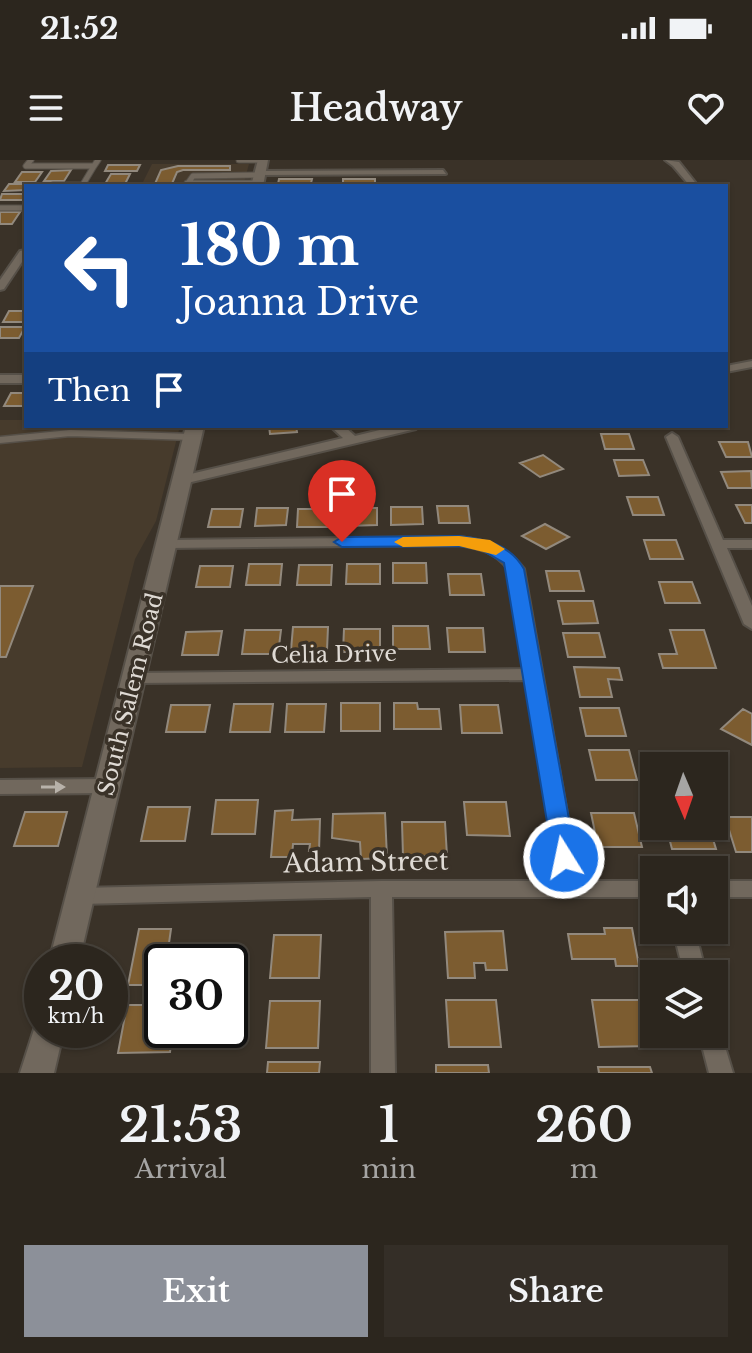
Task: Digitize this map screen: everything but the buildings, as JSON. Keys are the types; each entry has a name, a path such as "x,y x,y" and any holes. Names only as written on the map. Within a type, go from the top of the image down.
{"main road":[{"name":"South Salem Road","path":"68,944 194,432"},
{"path":"37,1073 43,1048"}],"street":[{"path":"327,184 330,160"},
{"path":"440,160 445,184"},
{"path":"669,160 692,184"},
{"path":"260,173 443,172"},
{"path":"0,287 24,253"},
{"path":"728,369 752,364"},
{"path":"0,379 24,379"},
{"path":"338,428 353,441"},
{"path":"183,480 404,428"},
{"path":"672,437 752,624"},
{"path":"168,544 459,541 484,544 501,552 516,569 570,888"},
{"path":"719,544 752,544"},
{"name":"Celia Drive","path":"136,678 532,674"},
{"path":"0,787 107,786"},
{"path":"381,889 383,1073"},
{"name":"Adam Street","path":"80,896 381,889 640,889"},
{"path":"728,889 752,889"},
{"path":"715,1048 721,1073"}],"lane":[{"path":"31,160 26,166 94,166"},
{"path":"83,184 98,160"},
{"path":"239,160 260,173"},
{"path":"186,184 193,176 260,173"},
{"path":"238,184 260,173"},
{"path":"236,184 237,175"},
{"path":"0,208 24,208"},
{"path":"0,440 70,433 194,432"}],"shaded area":[{"path":"152,164 249,164 244,184 142,184"},
{"path":"0,420 24,420 24,428 179,428 156,521 135,559 82,767 0,768"}],"slow traffic":[{"path":"403,542 459,541 496,549"}],"route":[{"path":"342,542 459,541 484,544 511,560 516,569 564,858"}]}
